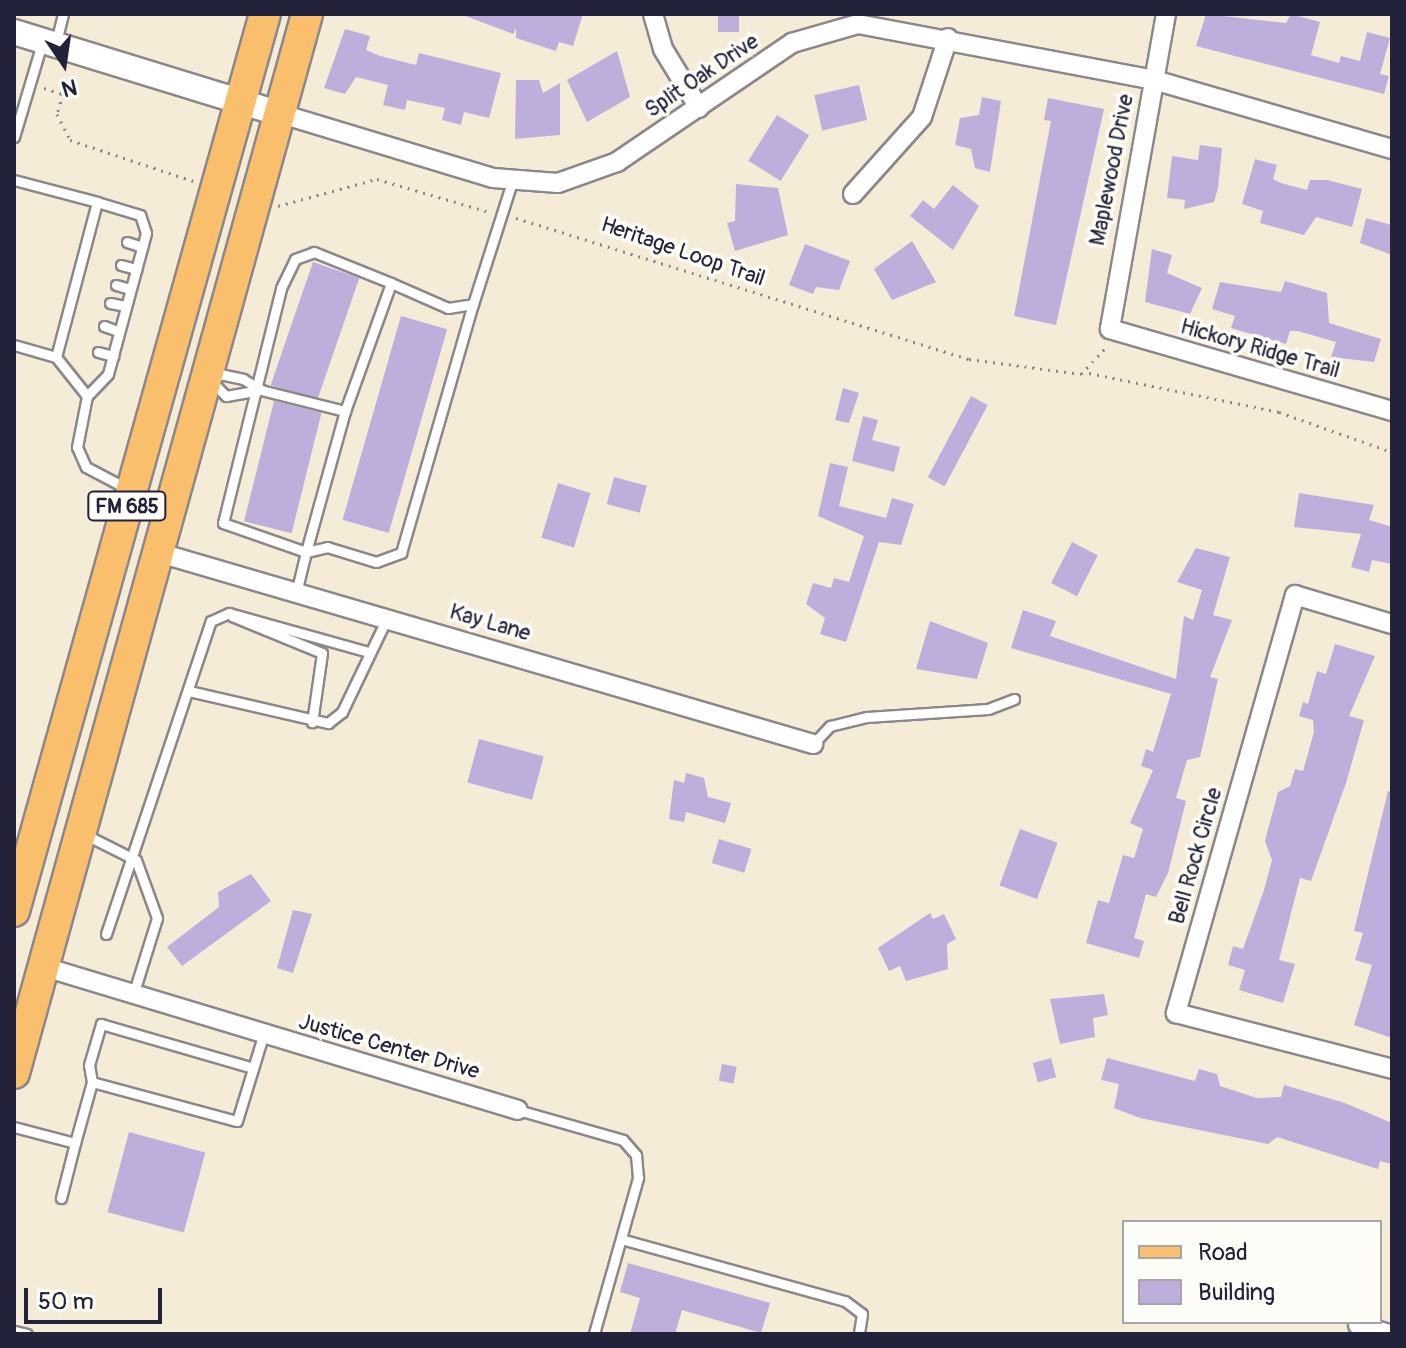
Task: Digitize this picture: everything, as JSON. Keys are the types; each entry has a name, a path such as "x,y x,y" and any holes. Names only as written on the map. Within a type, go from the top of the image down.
{"main road":[{"name":"FM 685","path":"15,906 265,14"},
{"name":"FM 685","path":"14,1073 153,551 208,381 307,14"}],"street":[{"path":"653,14 663,49 699,108"},
{"name":"Maplewood Drive","path":"1115,333 1107,322 1166,14"},
{"name":"Split Oak Drive","path":"278,113 512,182 558,183 594,172 699,108 811,33 858,24 948,38 1154,80 1392,149"},
{"path":"14,32 278,113"},
{"path":"853,194 922,117 948,38"},
{"name":"Hickory Ridge Trail","path":"1115,333 1392,411"},
{"name":"Kay Lane","path":"153,551 813,744"},
{"name":"Bell Rock Circle","path":"1392,624 1295,595 1176,1013 1392,1069"},
{"name":"Justice Center Drive","path":"41,966 263,1036 518,1110"},
{"path":"1358,1325 1390,1334"}],"lane":[{"path":"14,137 30,83 63,14"},
{"path":"14,180 140,215 142,247 113,356 108,374 87,396 77,447 86,467 131,491"},
{"path":"473,304 448,308 314,252 295,259 281,288 261,390 223,523 306,552 327,547 376,562 401,553 512,182"},
{"path":"56,357 73,316 73,294 97,202"},
{"path":"89,231 102,235"},
{"path":"127,242 142,247"},
{"path":"83,255 95,258"},
{"path":"121,265 136,269"},
{"path":"78,274 89,277"},
{"path":"296,593 345,411 391,283"},
{"path":"116,285 130,289"},
{"path":"73,294 84,296"},
{"path":"110,303 125,306"},
{"path":"104,326 118,331"},
{"path":"61,340 72,344"},
{"path":"14,345 56,357 87,396"},
{"path":"98,352 113,356"},
{"path":"261,390 226,396 208,381 220,374 261,390 345,411"},
{"path":"106,934 136,860 211,621 229,613 369,652"},
{"path":"229,613 243,625 322,653 312,722"},
{"path":"189,691 312,722 328,723 342,712 387,618"},
{"path":"813,744 830,726 867,717 988,709 1014,699"},
{"path":"77,831 136,860 157,918 133,995"},
{"path":"61,1198 92,1082 89,1065 101,1024 253,1068"},
{"path":"92,1082 237,1121 263,1036"},
{"name":"Justice Center Drive","path":"518,1110 632,1147 638,1178 594,1334"},
{"path":"14,1127 75,1143"},
{"path":"621,1239 845,1301 862,1314 859,1334"},
{"path":"14,1331 27,1334"}],"path":[{"path":"30,83 63,94 57,114 70,140 201,183"},
{"name":"Heritage Loop Trail","path":"271,204 296,205 377,179 969,359 1089,373 1279,412 1392,452"},
{"path":"1089,373 1115,333"}],"building":[{"path":"460,14 583,14 573,46 559,42 556,51 516,38 516,28 513,34"},
{"path":"718,14 739,14 739,32 718,32"},
{"path":"1206,14 1286,23 1291,14 1320,22 1311,55 1339,63 1341,56 1360,61 1367,32 1390,38 1380,74 1389,76 1384,94 1196,46"},
{"path":"345,29 370,36 366,50 380,56 416,65 419,53 501,73 489,118 464,112 461,125 442,120 445,108 407,100 405,110 383,105 388,85 356,77 345,94 324,88"},
{"path":"617,51 630,97 587,122 567,80"},
{"path":"516,80 539,80 543,93 560,83 560,135 515,139"},
{"path":"859,85 867,120 822,130 814,95"},
{"path":"982,97 1001,101 990,172 975,168 971,149 955,145 960,118 979,115"},
{"path":"1048,98 1104,109 1056,325 1014,316 1051,121 1044,120"},
{"path":"777,115 809,135 781,181 748,161"},
{"path":"1200,145 1222,148 1218,188 1214,202 1184,209 1185,200 1167,198 1172,156 1198,160"},
{"path":"1255,159 1277,165 1273,179 1281,183 1307,190 1310,180 1327,180 1362,189 1352,227 1316,217 1304,235 1260,223 1263,211 1242,204"},
{"path":"736,184 778,188 788,235 735,251 727,223 735,221"},
{"path":"953,185 979,206 953,250 910,216 923,200 934,209"},
{"path":"1366,218 1392,225 1392,255 1360,243"},
{"path":"912,241 936,282 892,300 874,269"},
{"path":"805,244 850,261 839,290 816,287 813,294 789,285"},
{"path":"1152,249 1172,255 1167,273 1202,288 1190,314 1145,302"},
{"path":"313,262 359,278 317,401 271,385"},
{"path":"1285,281 1327,293 1329,323 1381,339 1374,362 1331,357 1336,342 1298,331 1290,331 1286,344 1231,328 1235,316 1212,309 1220,282 1281,292"},
{"path":"401,316 447,329 389,533 343,520"},
{"path":"843,388 859,393 849,423 835,420"},
{"path":"971,396 988,405 945,486 928,477"},
{"path":"274,401 322,413 292,533 244,521"},
{"path":"863,416 878,420 872,440 900,447 894,472 852,461"},
{"path":"830,463 848,467 839,506 886,518 892,498 914,504 901,545 879,542 846,642 820,634 825,618 806,604 813,583 831,588 834,578 849,582 864,536 818,516"},
{"path":"614,477 647,486 640,513 607,504"},
{"path":"558,483 591,493 574,547 541,538"},
{"path":"1299,493 1374,505 1369,520 1392,527 1392,564 1372,560 1369,572 1351,567 1361,534 1294,527"},
{"path":"1072,542 1098,555 1077,596 1051,583"},
{"path":"1196,548 1230,557 1213,615 1232,620 1210,677 1218,679 1200,757 1187,760 1176,798 1186,801 1168,873 1156,897 1146,894 1134,938 1144,941 1139,958 1086,943 1098,900 1109,903 1123,855 1134,858 1143,829 1130,823 1153,770 1141,766 1146,749 1153,752 1171,694 1011,648 1023,610 1056,621 1050,636 1176,679 1184,616 1193,620 1202,590 1177,582"},
{"path":"930,621 988,643 977,679 916,669"},
{"path":"1335,644 1375,656 1349,716 1364,720 1346,783 1311,881 1300,878 1279,960 1295,964 1283,1003 1239,990 1245,970 1228,965 1233,946 1243,949 1264,890 1272,860 1265,841 1278,792 1290,786 1295,769 1303,771 1314,732 1313,720 1299,716 1303,702 1308,704 1317,671 1326,674"},
{"path":"479,739 544,756 532,800 467,782"},
{"path":"686,773 704,778 708,797 731,803 725,823 686,812 684,822 669,819 674,780 684,783"},
{"path":"1388,791 1392,792 1392,1038 1354,1025 1372,965 1355,960 1363,933 1354,931"},
{"path":"1020,829 1058,843 1037,899 999,885"},
{"path":"719,839 752,849 744,873 712,863"},
{"path":"251,874 271,901 182,966 167,947 219,907 218,892"},
{"path":"293,910 312,914 293,973 277,968"},
{"path":"930,913 933,919 944,914 956,939 947,944 948,969 906,981 900,966 889,971 878,948"},
{"path":"1104,994 1108,1015 1093,1018 1095,1037 1060,1044 1050,999"},
{"path":"1051,1058 1056,1077 1038,1082 1033,1063"},
{"path":"1107,1058 1195,1081 1199,1069 1217,1074 1220,1086 1257,1098 1281,1097 1284,1085 1345,1103 1392,1123 1392,1164 1380,1161 1378,1169 1277,1137 1268,1144 1140,1118 1114,1108 1119,1084 1101,1080"},
{"path":"722,1064 737,1067 733,1084 719,1081"},
{"path":"129,1132 205,1152 184,1233 108,1212"},
{"path":"628,1263 770,1303 761,1333 682,1310 675,1334 630,1334 640,1298 620,1292"}]}
